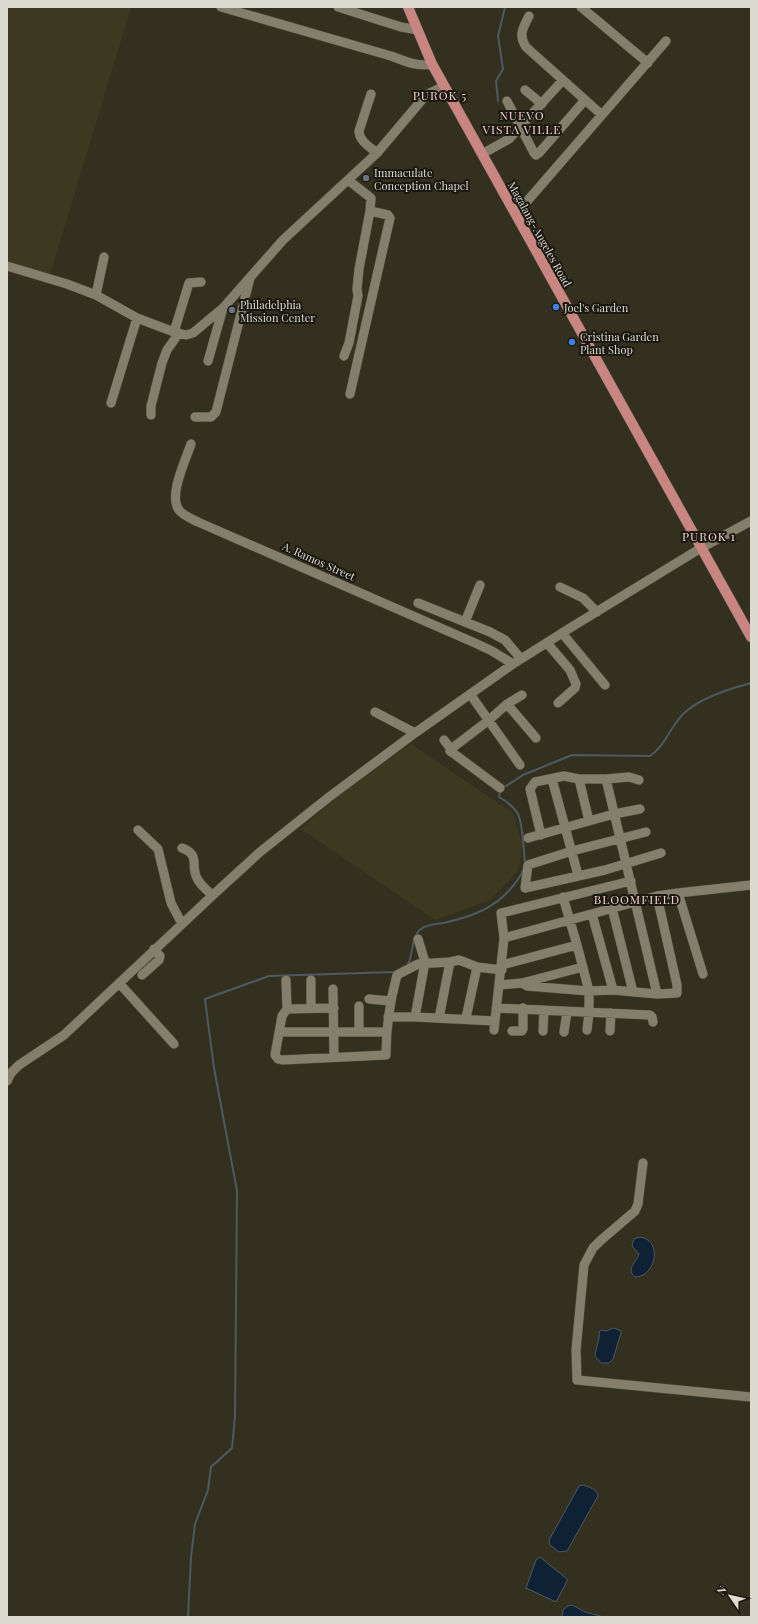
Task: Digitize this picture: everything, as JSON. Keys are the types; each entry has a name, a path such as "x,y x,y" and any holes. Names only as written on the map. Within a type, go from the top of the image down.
{"main road":[{"name":"Magalang-Angeles Road","path":"408,7 432,64 751,637"}],"street":[{"path":"221,7 391,56 411,64 432,64"},
{"path":"338,7 401,27 418,30"},
{"path":"581,7 648,63"},
{"path":"529,16 521,35 522,41 526,47 602,115"},
{"path":"516,214 666,41"},
{"path":"482,154 509,139 563,80"},
{"path":"7,266 67,284 96,295 137,318 186,335 193,333 223,308 283,240 377,153 426,95 444,86"},
{"path":"526,90 542,104"},
{"path":"371,94 359,135 361,139 377,153"},
{"path":"507,101 520,128 536,155 585,100"},
{"path":"344,356 349,343 357,301 359,269 371,198 348,180"},
{"path":"350,394 390,218 388,215 370,211"},
{"path":"96,295 104,257"},
{"path":"195,417 211,417 216,412 251,276"},
{"path":"151,415 151,406 162,363 177,332 189,283 201,282"},
{"path":"208,361 223,308"},
{"path":"111,403 137,318"},
{"name":"A. Ramos Street","path":"191,444 175,493 175,503 179,511 198,522 517,662"},
{"path":"7,1082 19,1065 64,1035 212,895 260,852 308,813 415,733 517,662 701,548 751,521"},
{"path":"465,622 480,585"},
{"path":"560,587 583,598 597,612"},
{"path":"418,603 505,640 517,662"},
{"path":"562,633 605,685"},
{"path":"547,643 570,670 576,684 575,688 558,703"},
{"path":"470,694 520,765"},
{"path":"451,749 507,704 522,694"},
{"path":"507,704 536,738"},
{"path":"375,712 415,733"},
{"path":"444,740 453,754 500,788"},
{"path":"541,834 530,789 535,782 564,776 579,779 629,777 639,780"},
{"path":"552,779 578,875"},
{"path":"579,779 589,821"},
{"path":"606,779 657,994"},
{"path":"528,838 614,814 640,809"},
{"path":"138,830 158,849 171,903 182,924"},
{"path":"646,832 572,851 528,865 525,888 606,870 661,853"},
{"path":"182,848 191,853 194,857 197,880 212,895"},
{"path":"494,1030 502,968 504,938 501,913 631,881"},
{"path":"504,938 657,896 751,885"},
{"path":"678,893 703,974"},
{"path":"522,983 528,986 588,991 613,990 675,994 678,990 657,896"},
{"path":"563,897 578,945 588,991 589,1013 587,1030"},
{"path":"612,908 633,992"},
{"path":"592,914 613,990"},
{"path":"415,1017 425,962 418,939"},
{"path":"286,980 287,1009 282,1016 275,1055 278,1059 386,1055 386,1032 390,1001 397,975 425,962 450,962 459,960 477,967 502,968 578,945"},
{"path":"142,975 159,960 160,956 154,949"},
{"path":"439,1018 450,962"},
{"path":"466,1018 477,967"},
{"path":"500,985 522,983 583,967"},
{"path":"311,980 311,1008"},
{"path":"119,983 174,1044"},
{"path":"333,989 334,1057"},
{"path":"370,999 390,1001"},
{"path":"359,1006 359,1032"},
{"path":"287,1009 334,1008"},
{"path":"496,1008 523,1008 567,1012 650,1015 653,1022"},
{"path":"512,1031 522,1031 523,1029 523,1008"},
{"path":"543,1031 544,1010"},
{"path":"564,1032 567,1012"},
{"path":"610,1031 611,1013"},
{"path":"630,1025 632,1015"},
{"path":"388,1017 466,1018 495,1021"},
{"path":"280,1032 386,1032"},
{"path":"643,1163 639,1198 635,1211 593,1248 584,1265 576,1350 577,1380 751,1397"}],"shaded area":[{"path":"7,7 131,7 50,275 7,263"},
{"path":"411,744 513,813 523,845 518,871 490,900 435,920 301,829 352,783"}],"water":[{"path":"640,1237 647,1240 652,1245 654,1258 648,1271 635,1277 632,1274 631,1268 639,1254 632,1246 634,1239"},
{"path":"614,1328 621,1331 621,1333 613,1359 609,1363 601,1363 595,1356 599,1332 601,1330 606,1331"},
{"path":"583,1485 594,1490 598,1496 567,1551 559,1552 550,1545 549,1540 579,1486"},
{"path":"540,1557 567,1579 556,1602 526,1588 536,1560"},
{"path":"572,1605 585,1612 604,1617 562,1617 563,1610"}],"waterway":[{"path":"498,101 496,81 503,69 498,36 505,7"},
{"path":"503,788 523,775 572,755 650,756 662,744 678,720 692,707 711,696 751,683"},
{"path":"500,791 499,797 514,809 520,819 525,864"},
{"path":"407,966 411,957 415,937 423,927 464,918 490,906 506,894 523,870"},
{"path":"188,1617 191,1557 195,1524 208,1490 211,1467 232,1448 235,1416 237,1191 214,1068 205,999 269,976 395,972"}],"place":[{"name":"Immaculate Conception Chapel","path":"366,178"},
{"name":"Joel's Garden","path":"556,307"},
{"name":"Philadelphia Mission Center","path":"232,310"},
{"name":"Cristina Garden Plant Shop","path":"572,342"}],"district":[{"name":"PUROK 5","path":"440,95"},
{"name":"NUEVO VISTA VILLE","path":"522,122"},
{"name":"PUROK 1","path":"709,536"},
{"name":"BLOOMFIELD","path":"637,899"}]}
